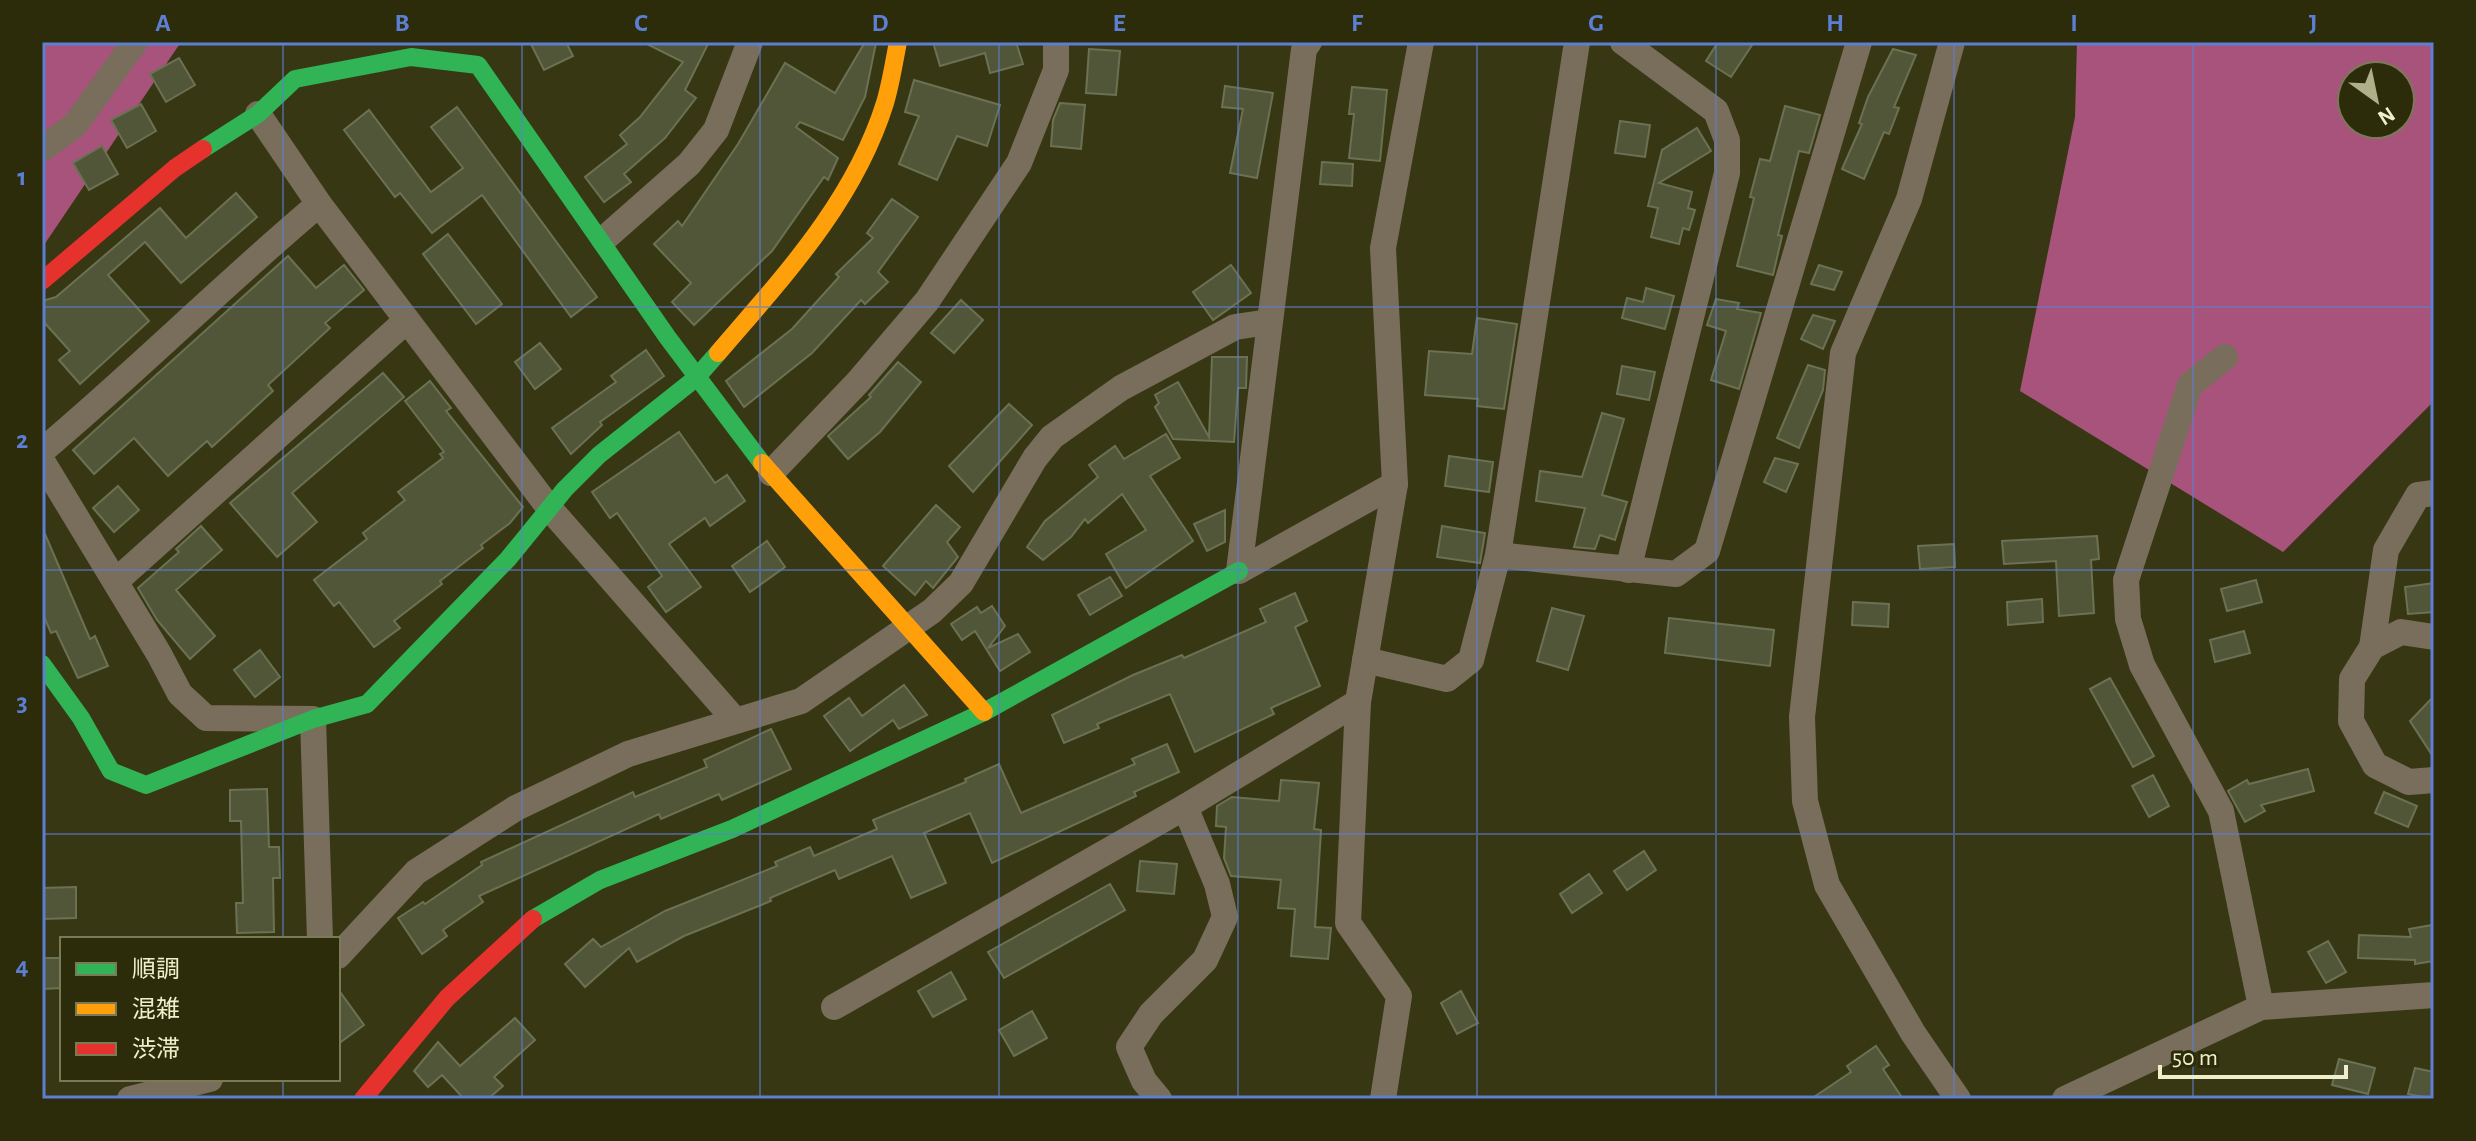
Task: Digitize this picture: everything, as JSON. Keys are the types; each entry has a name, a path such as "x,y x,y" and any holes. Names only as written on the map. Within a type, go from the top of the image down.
{"street":[{"path":"42,149 75,125 135,42"},
{"path":"604,239 689,164 716,130 750,42"},
{"path":"42,664 81,718 111,771 146,785 313,719 367,704 508,559 565,489 599,455 696,378 815,239 846,192 885,103 898,42"},
{"path":"771,473 858,382 927,301 1011,175 1056,70 1056,42"},
{"path":"1239,571 1304,49 1309,42"},
{"path":"1383,1099 1399,996 1348,923 1358,702 1395,484 1383,248 1421,42"},
{"path":"1365,660 1447,679 1471,660 1498,555 1577,42"},
{"path":"1623,42 1716,111 1727,140 1727,173 1628,570"},
{"path":"1498,555 1676,574 1707,551 1859,42"},
{"path":"1952,42 1909,199 1843,353 1802,717 1805,801 1827,885 1913,1033 1958,1099"},
{"path":"42,281 175,168 258,114 295,79 411,57 478,65 604,239 696,378 771,473 984,712"},
{"path":"258,114 319,204 550,509 735,720"},
{"path":"42,451 132,375 248,264 319,204"},
{"path":"116,581 406,321"},
{"path":"340,954 416,872 516,808 628,754 801,701 932,611 961,583 1035,458 1072,420 1121,388 1235,327 1269,322"},
{"path":"2225,357 2190,385 2126,580 2128,619 2142,665 2221,811 2261,1007"},
{"path":"42,461 116,581 180,694 206,718 313,719"},
{"path":"363,1099 447,998 533,919 600,880 732,829 984,712 1395,484"},
{"path":"2434,493 2418,495 2386,550 2372,647 2352,679 2351,721 2375,765 2409,782 2434,780"},
{"path":"2372,647 2401,632 2434,637"},
{"path":"834,1007 1185,807 1358,702"},
{"path":"313,719 320,937"},
{"path":"1159,1099 1144,1081 1129,1047 1151,1014 1205,960 1225,917 1217,884 1185,807"},
{"path":"2065,1099 2261,1007 2434,995"},
{"path":"130,1099 202,1081"}],"shaded area":[{"path":"42,42 181,42 42,248"},
{"path":"2077,42 2434,42 2434,401 2283,552 2020,391 2075,117"}],"building":[{"path":"530,42 566,42 573,56 544,70"},
{"path":"643,42 709,42 685,90 696,98 665,138 624,174 631,182 604,202 585,177 627,144 620,135 640,117 683,62"},
{"path":"865,42 876,43 865,97 843,140 800,122 796,127 838,158 828,180 824,177 772,251 694,325 672,302 691,283 654,244 678,221 682,226 738,144 785,63 835,93"},
{"path":"933,42 1016,42 1023,64 990,73 985,53 940,66"},
{"path":"1718,42 1754,42 1731,77 1706,61"},
{"path":"1089,49 1120,51 1116,95 1086,93"},
{"path":"1893,49 1916,55 1894,107 1899,108 1889,134 1884,132 1864,179 1842,169 1862,124 1859,123 1868,97"},
{"path":"179,58 195,85 166,102 150,74"},
{"path":"914,80 1000,105 987,146 957,136 937,180 899,164 919,116 905,112"},
{"path":"1225,86 1273,93 1257,178 1230,173 1243,109 1222,107"},
{"path":"1352,87 1387,90 1380,161 1349,158 1354,114 1349,114"},
{"path":"1060,103 1085,105 1081,149 1051,146 1053,120"},
{"path":"141,104 156,131 127,148 111,120"},
{"path":"1785,106 1820,115 1809,153 1799,151 1778,235 1782,236 1773,275 1737,266 1760,159 1770,161"},
{"path":"457,107 597,297 571,317 482,195 432,233 400,193 395,197 344,130 369,110 431,192 463,168 431,127"},
{"path":"1620,121 1650,125 1645,157 1615,153"},
{"path":"1697,128 1711,151 1659,183 1692,192 1688,208 1695,210 1689,230 1683,228 1679,244 1651,237 1658,208 1648,206 1662,150"},
{"path":"102,146 118,174 89,190 73,163"},
{"path":"1322,162 1353,164 1352,186 1320,184"},
{"path":"236,193 257,217 181,283 145,242 108,275 149,321 80,384 59,360 70,351 42,320 42,301 56,297 160,208 186,238"},
{"path":"892,199 918,217 878,272 888,282 865,304 861,300 812,353 744,407 726,381 792,329 839,277 836,274 873,238 867,233"},
{"path":"448,234 502,304 476,324 423,254"},
{"path":"288,256 316,288 344,265 364,290 325,323 330,328 268,385 273,391 212,447 207,441 168,476 134,438 94,474 73,450"},
{"path":"1231,265 1251,293 1213,320 1193,292"},
{"path":"1819,265 1842,272 1834,290 1811,284"},
{"path":"1646,288 1674,296 1665,329 1622,318 1627,298 1643,302"},
{"path":"1716,299 1739,303 1737,309 1761,313 1739,389 1711,380 1726,331 1707,325"},
{"path":"961,300 983,320 954,353 931,333"},
{"path":"1813,315 1835,321 1823,349 1801,339"},
{"path":"1477,318 1517,324 1504,409 1477,406 1478,399 1425,395 1429,351 1472,354"},
{"path":"540,343 561,369 535,389 515,362"},
{"path":"646,350 664,376 600,422 602,425 571,454 552,428 616,382 611,376"},
{"path":"1212,357 1247,357 1246,388 1238,388 1234,442 1173,439 1155,407 1159,403 1155,395 1178,382 1209,437"},
{"path":"898,362 921,382 880,432 848,459 828,436 871,397 869,395"},
{"path":"1808,365 1825,370 1823,390 1799,448 1777,438"},
{"path":"1622,366 1655,372 1649,400 1617,394"},
{"path":"383,373 404,397 292,493 317,522 277,557 230,503"},
{"path":"430,381 451,408 446,411 523,507 510,523 481,545 483,548 394,621 400,628 374,647 339,602 334,606 314,580 367,539 363,533 405,500 398,492 443,458 440,454 444,452 405,401"},
{"path":"1009,404 1032,425 973,492 949,466"},
{"path":"1602,413 1624,419 1602,495 1627,502 1615,540 1600,535 1595,549 1574,547 1585,508 1536,501 1540,471 1582,477"},
{"path":"679,432 715,483 727,475 745,501 710,526 705,518 669,544 701,587 666,612 648,587 662,576 617,513 610,518 592,492"},
{"path":"1166,434 1180,458 1150,476 1193,541 1126,588 1106,554 1146,530 1122,494 1088,523 1085,519 1071,537 1043,560 1027,547 1045,521 1098,477 1089,465 1115,446 1124,459"},
{"path":"1449,456 1493,462 1489,492 1445,486"},
{"path":"1775,458 1798,464 1786,492 1764,482"},
{"path":"118,486 139,510 114,532 93,508"},
{"path":"936,505 960,527 947,542 958,557 933,588 926,581 915,595 883,566"},
{"path":"1225,510 1225,542 1207,551 1194,524"},
{"path":"201,526 222,550 176,590 215,636 190,659 157,620 138,588 179,552 176,549"},
{"path":"1442,526 1485,533 1480,563 1437,557"},
{"path":"42,527 90,639 95,636 108,666 78,678 56,631 51,633 42,612"},
{"path":"2097,536 2099,559 2091,560 2094,613 2059,616 2056,561 2004,564 2002,541"},
{"path":"767,541 785,567 750,592 732,566"},
{"path":"1954,544 1955,567 1920,569 1918,546"},
{"path":"1110,577 1122,596 1090,615 1078,595"},
{"path":"2256,580 2262,602 2227,611 2221,589"},
{"path":"2434,583 2434,612 2408,614 2405,587"},
{"path":"1295,593 1307,621 1295,627 1320,686 1271,708 1274,714 1195,752 1170,694 1097,724 1099,728 1064,743 1052,715 1133,675 1182,655 1184,658 1266,622 1260,609"},
{"path":"2042,599 2043,622 2008,625 2007,602"},
{"path":"1853,602 1889,604 1888,627 1852,625"},
{"path":"992,606 1005,626 988,648 1018,634 1030,652 1000,671 975,631 962,640 951,624 977,607 981,613"},
{"path":"1552,608 1584,616 1568,670 1537,661"},
{"path":"1669,618 1774,630 1770,666 1665,653"},
{"path":"2244,631 2250,653 2215,662 2210,640"},
{"path":"260,650 280,677 255,697 234,670"},
{"path":"2110,678 2154,756 2133,767 2090,689"},
{"path":"904,685 927,715 899,729 893,720 850,751 824,716 849,698 862,716"},
{"path":"2434,696 2434,758 2410,721"},
{"path":"771,729 791,769 722,800 719,794 661,819 659,814 479,896 483,902 443,930 447,936 422,954 398,918 423,902 425,904 482,865 481,862 633,792 635,797 707,767 704,760"},
{"path":"1167,744 1179,772 1134,792 1136,796 992,863 970,813 924,833 946,883 911,898 892,856 839,879 835,870 770,898 771,901 684,936 637,962 629,948 585,987 565,964 593,939 601,947 665,911 777,866 775,862 810,847 814,856 877,829 873,820 966,782 965,779 999,764 1021,813 1135,764 1132,759"},
{"path":"2308,769 2314,791 2261,805 2265,811 2245,822 2228,791 2247,780 2249,784"},
{"path":"2153,775 2169,806 2149,817 2132,786"},
{"path":"1281,780 1319,783 1314,829 1321,830 1315,927 1331,928 1328,959 1291,956 1295,909 1278,908 1281,880 1231,876 1224,858 1226,827 1216,826 1217,806 1232,797 1279,801"},
{"path":"267,789 269,847 279,847 280,878 273,878 274,932 237,933 236,903 243,903 241,821 230,821 230,790"},
{"path":"2384,792 2417,806 2408,827 2375,813"},
{"path":"1644,851 1656,870 1627,890 1614,871"},
{"path":"1140,861 1177,864 1174,894 1137,891"},
{"path":"1589,874 1602,893 1572,913 1560,894"},
{"path":"1110,884 1125,910 1004,978 988,952"},
{"path":"76,887 76,918 42,919 42,888"},
{"path":"2432,925 2434,961 2415,964 2415,960 2358,958 2359,935 2411,937 2409,929"},
{"path":"2328,941 2346,972 2326,983 2308,952"},
{"path":"43,958 60,958 60,988 43,989"},
{"path":"951,972 966,999 933,1017 918,991"},
{"path":"1461,991 1478,1023 1457,1034 1441,1003"},
{"path":"340,992 364,1025 340,1043"},
{"path":"1032,1011 1047,1038 1014,1056 999,1030"},
{"path":"515,1018 535,1040 494,1077 503,1086 488,1099 464,1099 442,1075 428,1087 414,1071 438,1042 460,1066"},
{"path":"1876,1046 1889,1065 1883,1069 1903,1099 1811,1099 1851,1072 1847,1066"},
{"path":"2339,1059 2375,1068 2368,1094 2332,1085"},
{"path":"2415,1068 2434,1072 2434,1099 2408,1094"}],"traffic: fast":[{"path":"203,149 258,114 295,79 411,57 478,65 668,338 762,463"},
{"path":"42,664 81,718 111,771 146,785 313,719 367,704 508,559 565,489 599,455 696,378 718,353"},
{"path":"533,919 600,880 732,829 984,712 1239,571"}],"traffic: slow":[{"path":"718,353 815,236 855,173 885,103 898,42"},
{"path":"762,463 984,712"}],"traffic: jam":[{"path":"42,281 175,168 203,149"},
{"path":"363,1099 447,998 533,919"}]}
